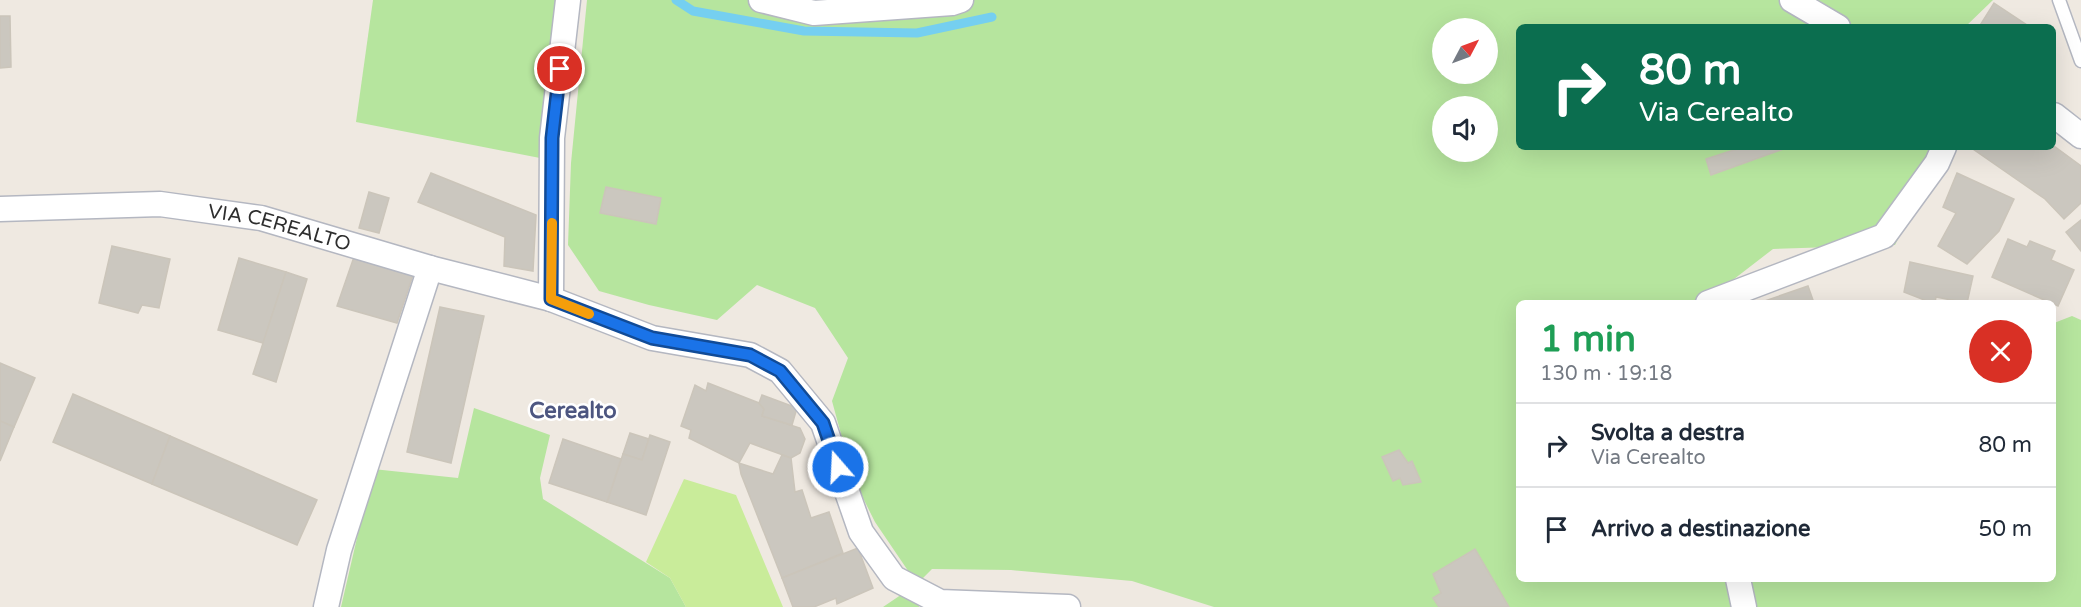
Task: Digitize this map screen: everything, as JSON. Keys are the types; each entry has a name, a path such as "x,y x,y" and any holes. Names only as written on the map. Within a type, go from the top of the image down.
{"street":[{"path":"551,299 552,138 568,0"},
{"path":"761,0 814,13 952,3 961,0"},
{"path":"1792,0 1833,24"},
{"path":"2056,117 2081,136"},
{"path":"1716,300 1884,236 1937,163 1943,150"},
{"name":"VIA CEREALTO","path":"0,209 160,204 261,218 430,268 551,299 652,338 750,355 780,371 823,423 861,532 894,578 940,602 1068,607"},
{"path":"326,607 339,550 430,268"},
{"path":"1739,582 1744,607"}],"lane":[{"path":"2059,0 2081,62"}],"green space":[{"path":"373,0 556,0 540,158 356,122"},
{"path":"587,0 1993,0 1968,24 1516,24 1516,150 1942,150 1895,245 1773,249 1725,286 1730,300 1516,300 1516,582 2056,582 2056,322 2072,316 2081,320 2081,607 1214,607 1132,581 1011,570 932,569 917,584 875,522 853,478 832,401 848,358 815,308 757,285 717,320 599,291 568,245 571,163"},
{"path":"474,408 550,435 540,478 543,499 670,578 686,607 341,607 373,469 458,478"},
{"path":"684,479 736,495 783,607 686,607 670,578 646,562"},
{"path":"917,584 919,607 883,607"}],"building":[{"path":"1994,3 2026,24 1981,24"},
{"path":"0,16 10,16 11,67 0,68"},
{"path":"2056,147 2081,166 2081,203 2064,219 2045,199 1974,150 2056,150"},
{"path":"1734,150 1780,150 1711,175 1706,159"},
{"path":"431,173 536,215 533,271 504,266 505,237 418,202"},
{"path":"1957,173 2014,199 1999,231 1967,264 1938,246 1956,213 1943,207"},
{"path":"606,187 661,198 656,224 600,213"},
{"path":"369,192 389,198 379,233 359,228"},
{"path":"2081,220 2081,251 2066,232"},
{"path":"2008,239 2027,247 2030,241 2055,251 2051,260 2074,270 2058,306 2056,300 2044,300 1992,277"},
{"path":"112,246 170,259 159,308 142,305 138,313 99,303"},
{"path":"354,257 413,275 397,323 337,306"},
{"path":"239,258 286,272 263,343 218,330"},
{"path":"1910,262 1973,276 1968,300 1936,297 1936,300 1924,300 1904,292"},
{"path":"286,272 307,279 276,382 253,374"},
{"path":"1808,286 1813,300 1768,300"},
{"path":"440,307 484,316 451,463 407,452"},
{"path":"0,363 35,378 14,427 0,421"},
{"path":"708,383 759,403 764,409 762,416 800,428 805,439 800,453 791,458 750,443 739,463 689,438 691,430 681,426 695,385 706,391"},
{"path":"73,394 170,436 152,484 53,442"},
{"path":"762,395 797,408 792,425 762,416 764,409 759,403"},
{"path":"0,421 14,427 0,461"},
{"path":"630,433 649,439 642,460 623,454"},
{"path":"650,435 670,442 646,515 607,502 623,454 642,460"},
{"path":"170,436 317,500 297,545 152,484"},
{"path":"563,439 621,459 607,502 549,483"},
{"path":"1399,450 1408,463 1412,461 1421,482 1403,485 1400,478 1393,481 1382,457"},
{"path":"782,455 791,458 795,492 802,490 811,518 829,512 843,553 782,578 741,474 739,463 773,474"},
{"path":"858,548 873,588 837,604 836,598 814,607 793,607 782,578"},
{"path":"1475,549 1509,607 1439,607 1433,598 1441,593 1433,574"}],"waterway":[{"path":"676,0 693,11 804,31 917,33 992,17"}],"slow traffic":[{"path":"552,223 551,299 589,314"}],"district":[{"name":"Cerealto","path":"573,410"}],"route":[{"path":"560,69 552,138 551,299 652,338 750,355 780,371 823,423 838,467"}]}
